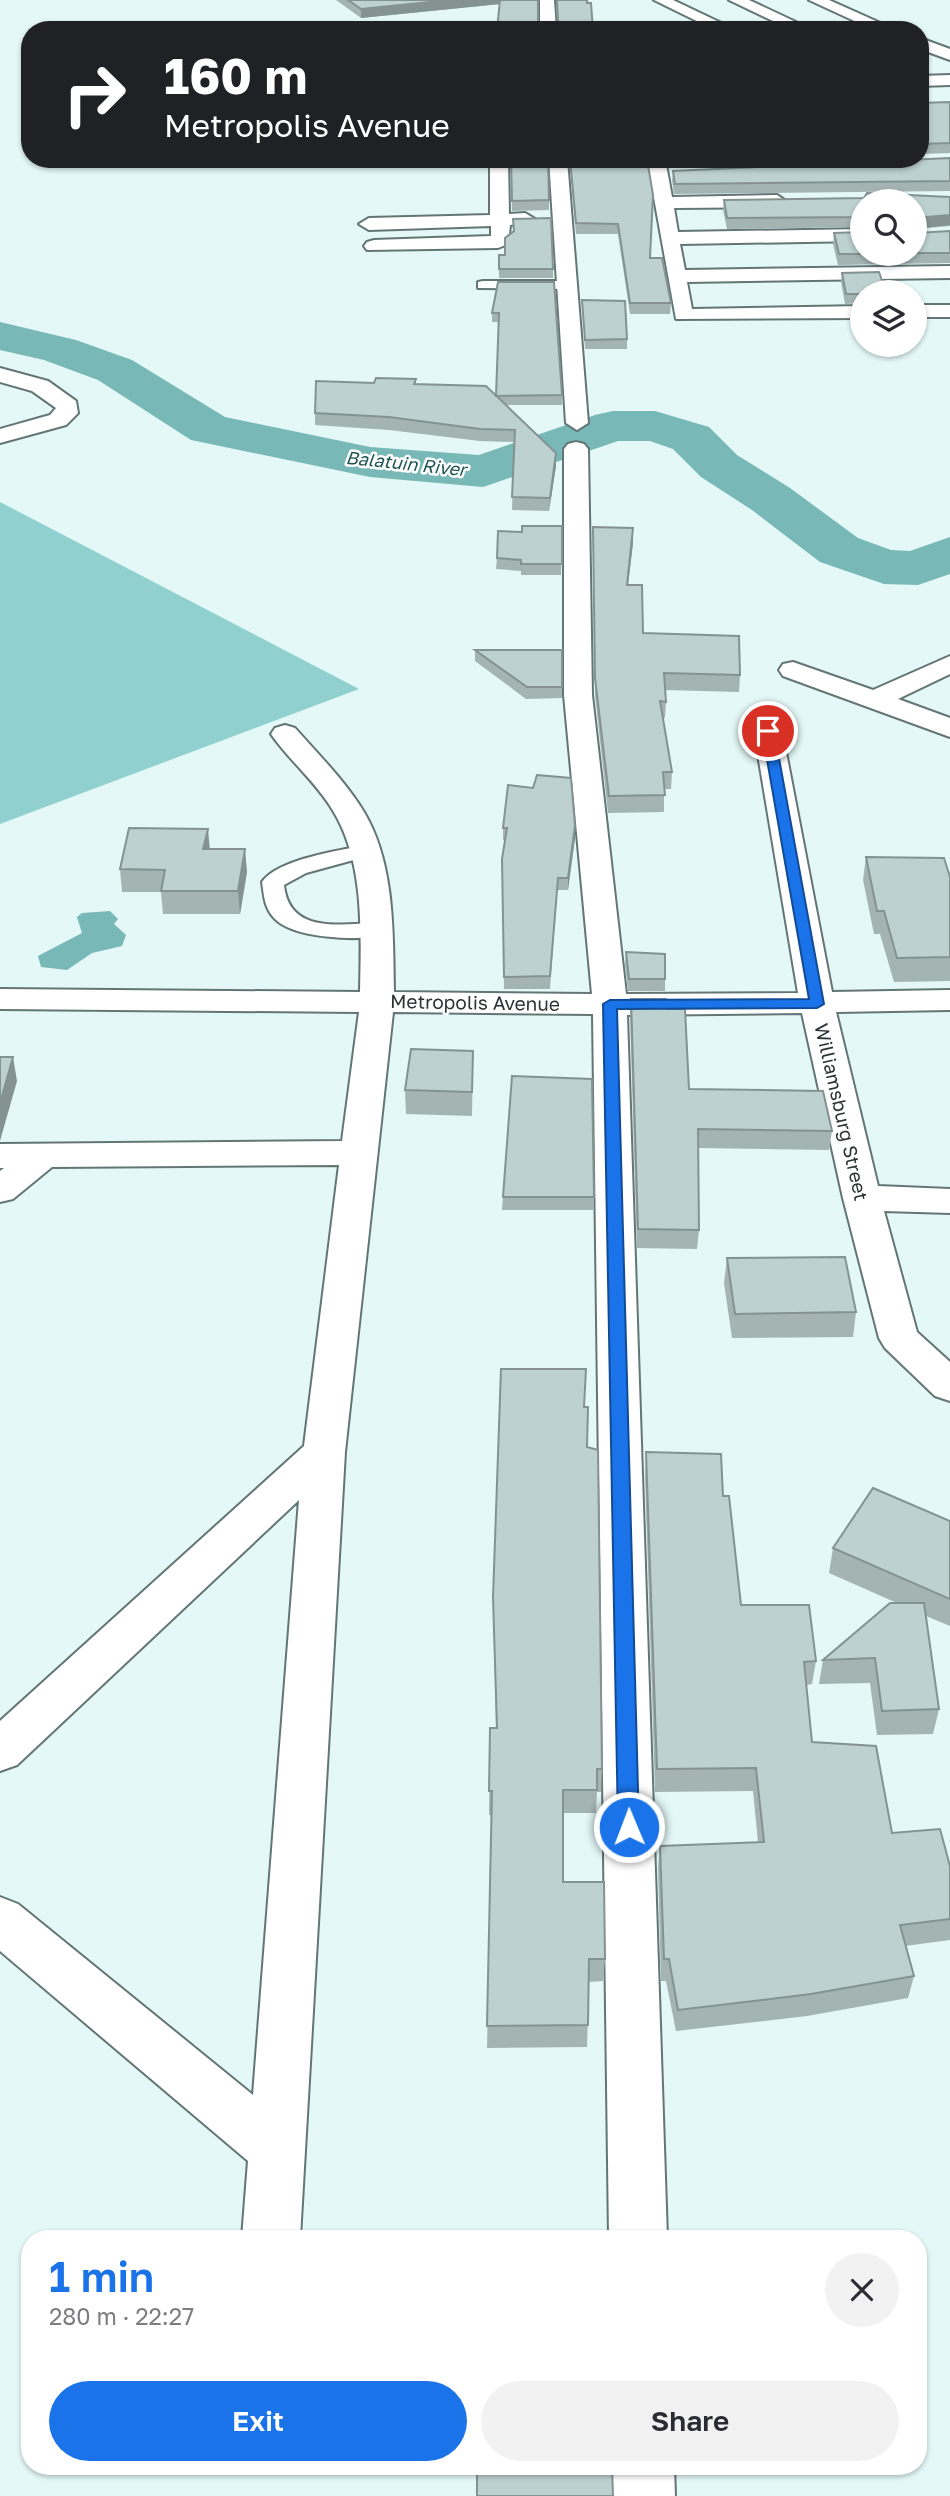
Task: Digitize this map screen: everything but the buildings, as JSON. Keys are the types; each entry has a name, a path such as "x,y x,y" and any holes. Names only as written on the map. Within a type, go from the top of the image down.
{"street":[{"path":"547,0 548,21"},
{"path":"653,0 655,20"},
{"path":"661,0 708,21"},
{"path":"736,0 785,21"},
{"path":"769,14 809,5 860,21"},
{"path":"929,47 950,55"},
{"path":"929,81 950,80"},
{"path":"374,246 498,242 501,240 499,168"},
{"path":"559,168 577,423"},
{"path":"662,169 664,203 683,315 850,312"},
{"path":"664,203 800,201"},
{"path":"369,223 562,218"},
{"path":"671,238 850,235"},
{"path":"677,276 950,272"},
{"path":"927,311 950,311"},
{"path":"0,375 40,386 68,406 67,413 58,420 0,436"},
{"path":"576,449 578,695 610,1004 638,2230"},
{"path":"876,699 950,664"},
{"path":"793,670 950,728"},
{"name":"Williamsburg Street","path":"768,731 817,1004 862,1198 899,1338 950,1386"},
{"path":"272,2230 324,1452 377,1001 377,930 365,852 352,817 285,734"},
{"name":"Metropolis Avenue","path":"0,999 610,1004 817,1004 950,1000"},
{"path":"0,1156 359,1153"},
{"path":"0,1190 44,1155"},
{"path":"862,1198 950,1201"},
{"path":"0,1751 324,1452"},
{"path":"0,1920 279,2151"},
{"path":"643,2475 643,2496"}],"lane":[{"path":"483,285 566,285"},
{"path":"365,852 298,868 273,882 276,906 293,923 330,930 377,930"}],"shaded area":[{"path":"0,502 359,689 0,824"},
{"path":"110,911 118,919 114,924 126,935 122,946 92,953 67,970 41,967 38,956 82,933 77,917 82,913"}],"waterway":[{"name":"Balatuin River","path":"0,336 59,350 115,370 209,429 370,462 483,471 613,426 655,426 691,438 719,466 771,499 839,550 884,567 918,568 950,554"}],"route":[{"path":"629,1827 610,1004 817,1004 768,731"}]}
